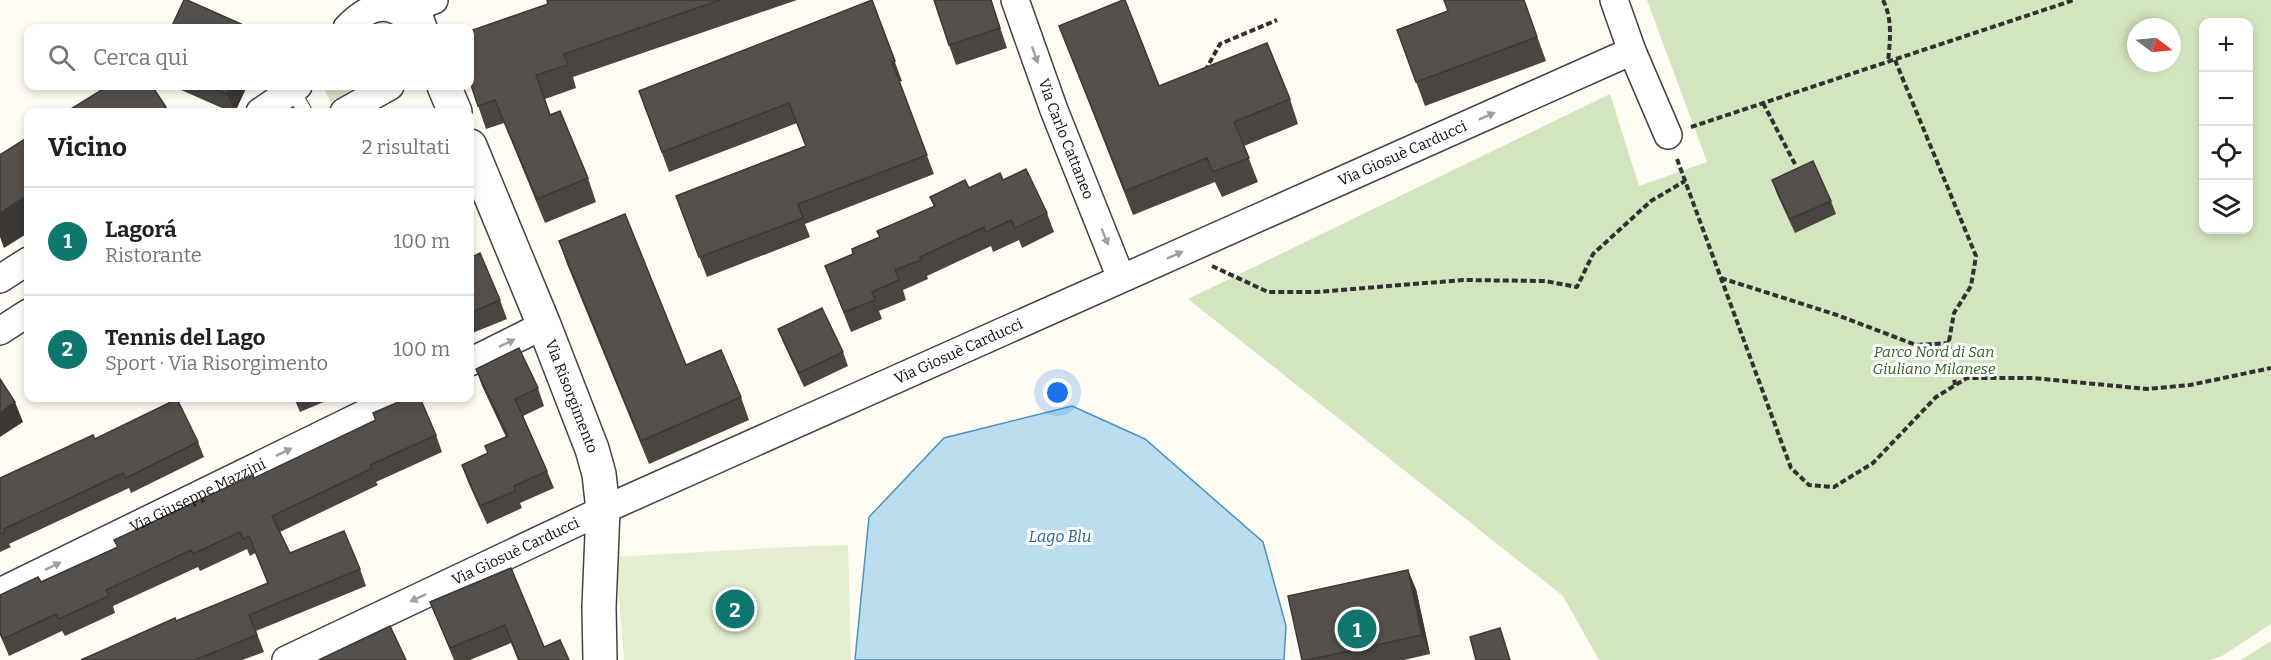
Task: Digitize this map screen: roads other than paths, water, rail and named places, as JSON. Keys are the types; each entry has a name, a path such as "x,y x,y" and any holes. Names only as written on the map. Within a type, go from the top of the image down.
{"street":[{"path":"335,24 346,0"},
{"path":"1614,0 1632,51 1668,135"},
{"name":"Via Carlo Cattaneo","path":"1020,1 1054,110 1121,278"},
{"path":"352,24 365,12 381,7 405,14 419,13"},
{"name":"Via Giosuè Carducci","path":"286,660 603,510 1632,51"},
{"path":"352,108 383,90"},
{"path":"446,90 453,108"},
{"path":"270,108 299,96"},
{"name":"Via Risorgimento","path":"474,156 544,325 592,449 599,474 603,510 599,607 600,660"},
{"path":"0,279 24,264"},
{"path":"474,360 544,325"},
{"name":"Via Giuseppe Mazzini","path":"0,592 389,402"}],"water":[{"name":"Lago Blu","path":"1072,406 1145,439 1263,542 1286,626 1284,660 855,660 869,517 944,438"}],"place":[{"name":"Tennis del Lago","path":"735,609"},
{"name":"Lagorá","path":"1357,629"}],"park label":[{"name":"Parco Nord di San Giuliano Milanese","path":"1934,360"}]}
